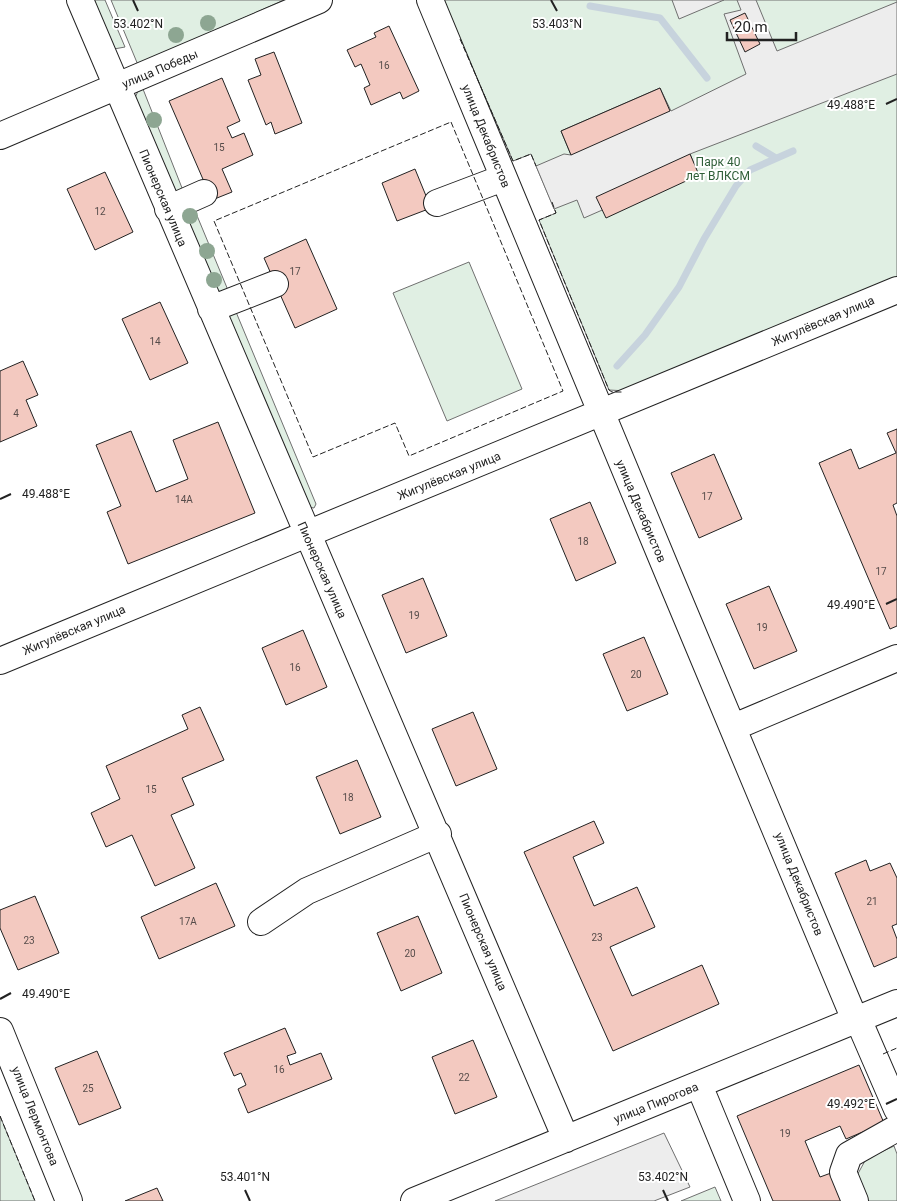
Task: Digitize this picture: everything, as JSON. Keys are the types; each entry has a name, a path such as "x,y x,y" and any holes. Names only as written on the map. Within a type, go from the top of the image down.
{"street":[{"name":"Пионерская улица","path":"80,0 307,534 438,834 566,1139"},
{"name":"улица Победы","path":"0,136 319,0"},
{"name":"улица Декабристов","path":"430,0 600,414 897,1109"},
{"path":"437,203 503,178"},
{"path":"168,209 204,193"},
{"path":"211,310 275,284"},
{"name":"Жигулёвская улица","path":"0,661 897,290"},
{"path":"734,727 897,658"},
{"path":"261,922 307,891 438,834"},
{"name":"улица Пирогова","path":"414,1201 897,1003"},
{"name":"улица Лермонтова","path":"0,1031 69,1201"},
{"path":"699,1085 747,1201"},
{"path":"855,1201 844,1172 848,1155 897,1128"}],"green space":[{"path":"94,0 105,0 125,47 114,49"},
{"path":"111,0 284,0 138,65"},
{"name":"Парк 40 лет ВЛКСМ","path":"443,0 897,0 897,278 627,391 609,390 539,220 556,213 531,154 513,161"},
{"path":"141,84 184,193 177,194 135,98"},
{"path":"193,206 230,295 220,300 183,212"},
{"path":"469,262 522,389 447,421 393,293"},
{"path":"236,312 316,504 314,508 308,507 227,317"},
{"path":"0,1116 35,1201 0,1201"},
{"path":"894,1146 897,1154 897,1201 864,1201 855,1179 866,1159"},
{"path":"715,1187 721,1201 681,1201"}],"shaded area":[{"path":"672,0 724,0 679,19"},
{"path":"737,0 756,0 777,51 897,2 897,74 690,154 696,169 584,218 577,200 554,209 536,166 564,154 571,155 561,131 660,88 671,111 746,74 724,14 741,10"},
{"path":"664,1133 690,1187 654,1201 495,1201"}],"building":[{"path":"745,13 760,44 745,52 730,20"},
{"path":"389,26 419,91 403,99 400,92 371,105 364,88 370,85 361,64 355,67 347,50 376,37 374,33"},
{"path":"274,52 302,123 275,134 271,122 266,125 248,80 261,75 255,59"},
{"path":"222,78 240,121 227,127 232,138 244,133 253,155 222,169 232,192 212,200 169,101"},
{"path":"660,88 670,111 571,155 561,131"},
{"path":"690,154 699,175 606,218 596,197"},
{"path":"415,169 431,208 397,221 382,183"},
{"path":"105,172 133,232 95,250 67,189"},
{"path":"306,239 337,309 295,328 264,258"},
{"path":"160,302 188,363 150,380 122,319"},
{"path":"23,361 38,395 26,400 37,426 0,442 0,371"},
{"path":"218,422 255,513 128,564 107,512 121,506 96,445 131,431 156,492 188,479 173,440"},
{"path":"897,429 897,503 893,505 897,516 897,626 890,629 819,463 851,449 859,469 896,453 887,433"},
{"path":"714,454 742,519 699,538 671,473"},
{"path":"590,502 616,563 576,581 550,519"},
{"path":"423,578 447,636 406,653 382,595"},
{"path":"769,586 797,651 754,669 726,604"},
{"path":"303,630 327,687 286,705 262,648"},
{"path":"644,637 668,694 627,711 603,654"},
{"path":"200,707 224,760 182,778 194,805 171,815 195,868 155,886 132,835 106,847 91,813 120,799 106,766 188,729 182,715"},
{"path":"473,712 497,769 456,786 432,729"},
{"path":"357,760 381,817 340,834 316,777"},
{"path":"594,821 604,843 573,857 594,906 637,887 655,927 610,947 632,996 702,965 719,1004 613,1051 524,852"},
{"path":"866,860 870,871 890,863 897,878 897,924 892,926 897,939 897,957 874,967 835,873"},
{"path":"216,883 235,926 159,959 141,917"},
{"path":"35,896 59,953 18,970 0,928 0,910"},
{"path":"418,916 442,973 401,991 377,933"},
{"path":"285,1028 296,1053 287,1056 290,1065 321,1053 332,1079 248,1113 238,1089 246,1085 241,1073 234,1076 224,1053"},
{"path":"473,1040 497,1097 455,1114 432,1057"},
{"path":"97,1051 121,1108 79,1125 55,1068"},
{"path":"859,1065 884,1123 846,1139 840,1126 805,1141 820,1177 831,1173 842,1201 773,1201 737,1116"},
{"path":"157,1188 163,1201 125,1201"}],"waterway":[{"path":"590,6 660,18 707,78"},
{"path":"756,146 776,158"},
{"path":"617,366 645,335 679,287 704,239 736,186 750,170 793,151"}],"fence":[{"path":"460,39 513,161 531,154 536,166"},
{"path":"451,122 563,391 409,456 395,423 313,457 214,221 451,122"},
{"path":"552,202 556,213 539,220 609,390 612,392 622,392"},
{"path":"883,1054 897,1048"},
{"path":"0,1116 35,1201"}]}
